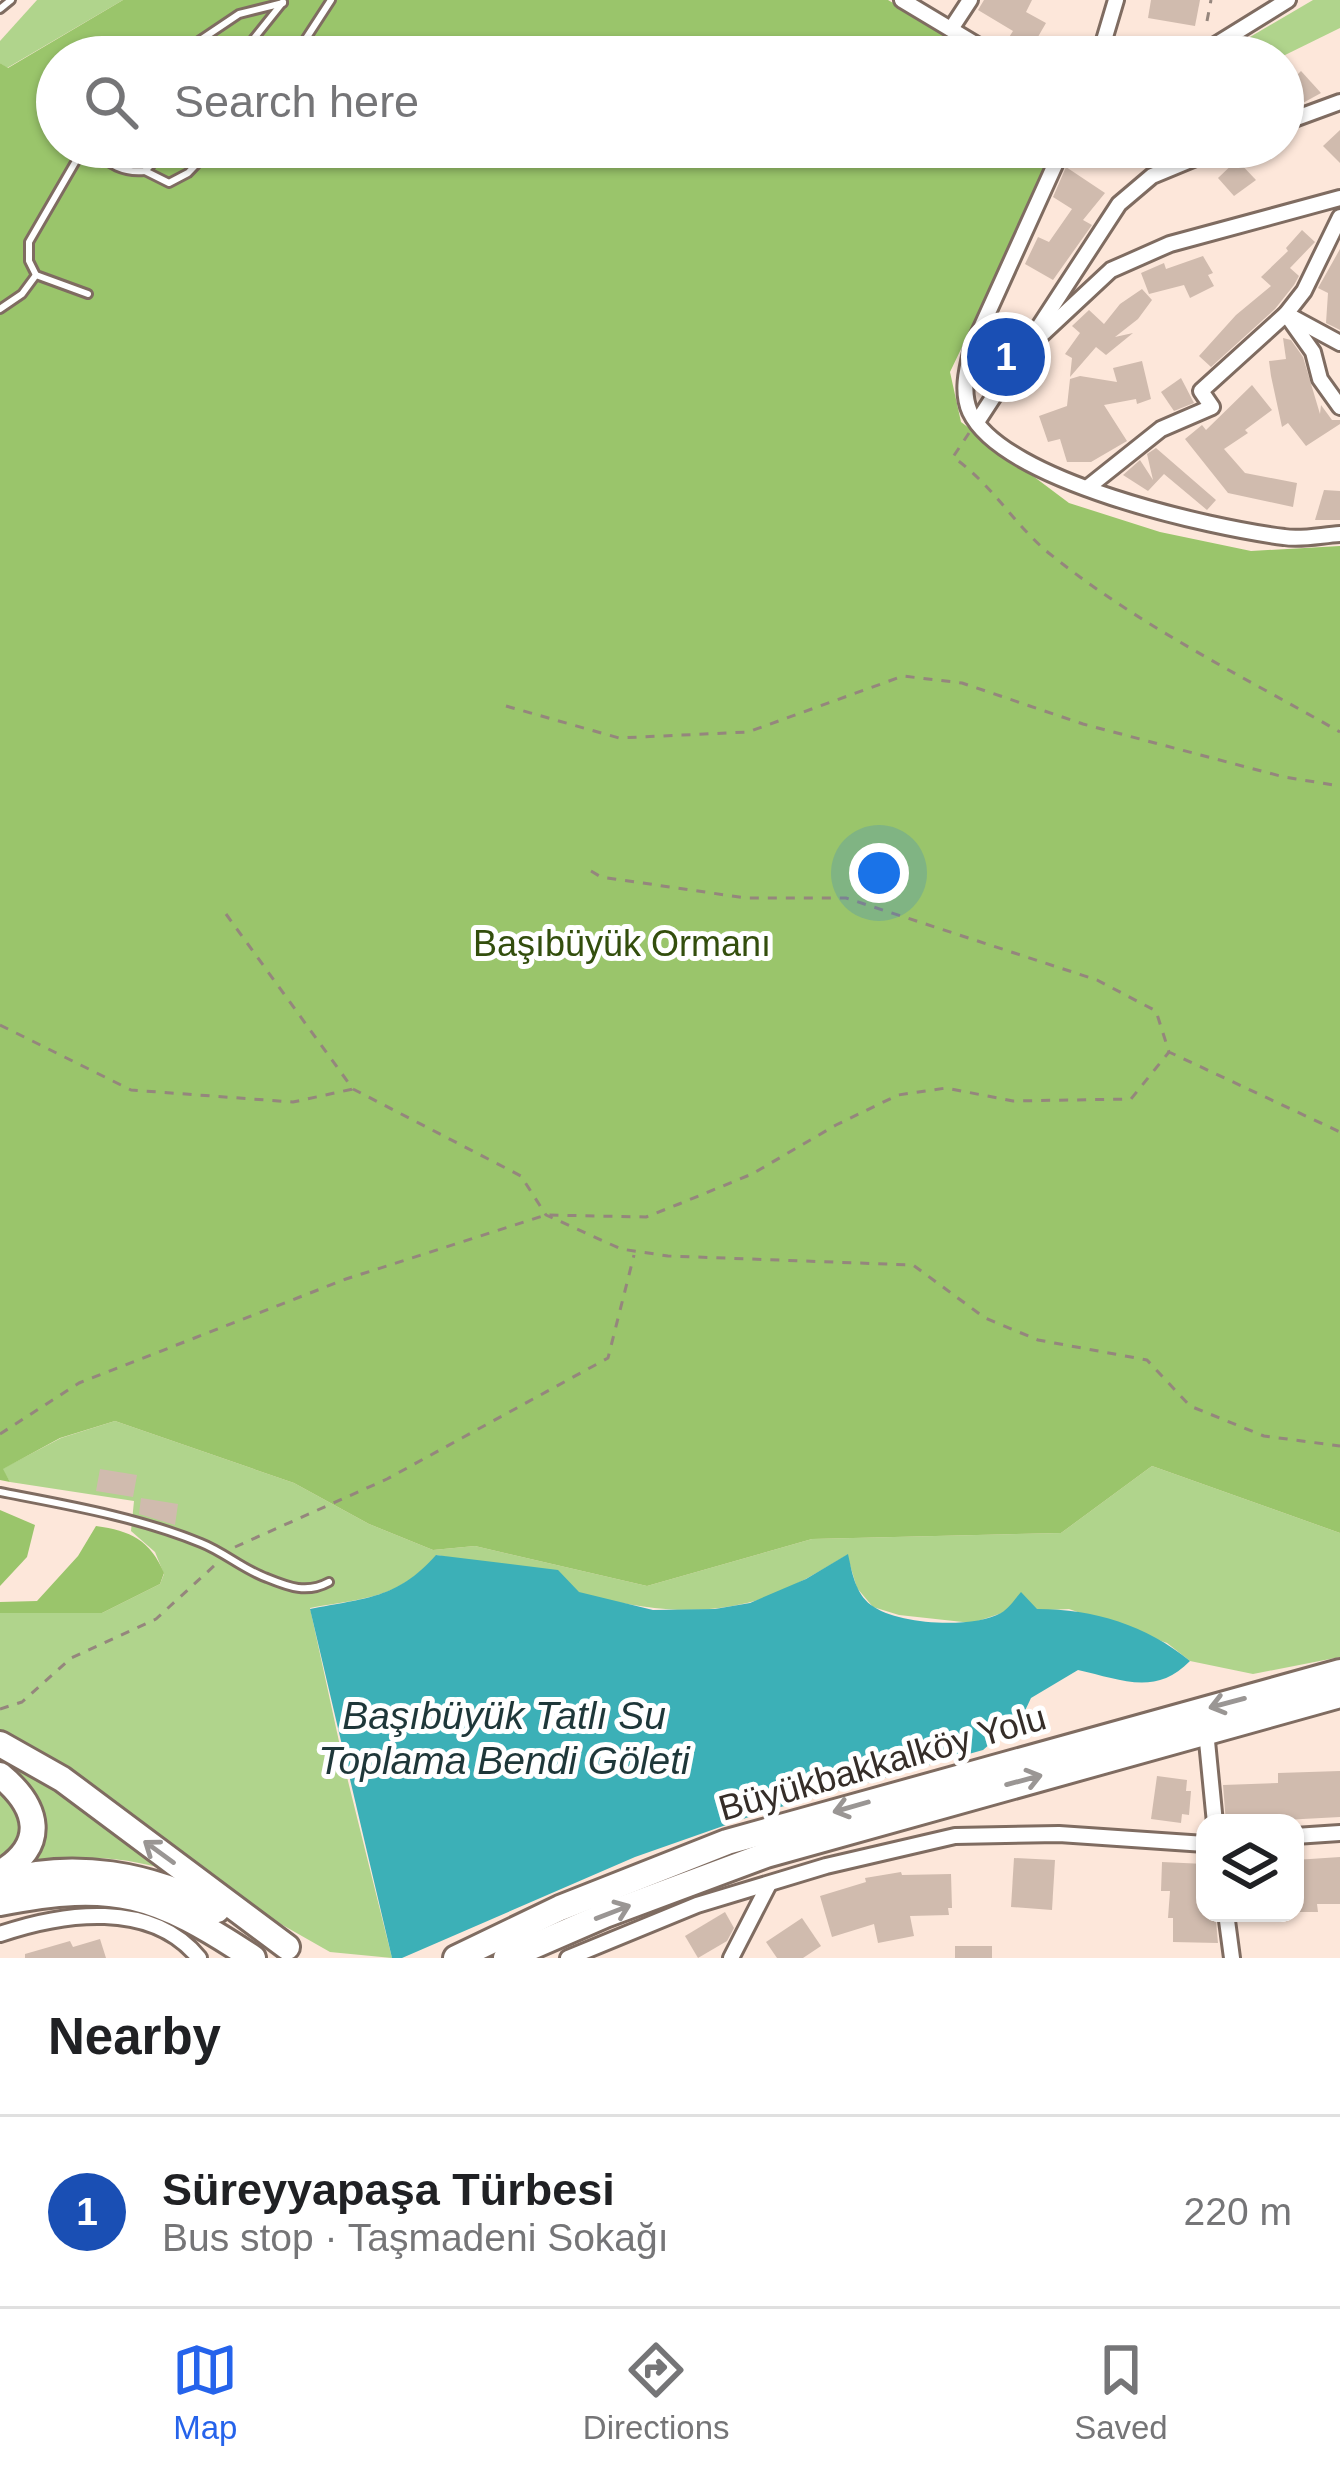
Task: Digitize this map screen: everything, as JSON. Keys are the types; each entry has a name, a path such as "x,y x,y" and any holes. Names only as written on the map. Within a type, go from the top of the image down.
{"highway":[{"name":"Büyükbakkalköy Yolu","path":"456,1958 560,1908 728,1842 1340,1672"},
{"name":"Büyükbakkalköy Yolu","path":"506,1958 766,1855 1340,1695"},
{"path":"0,1744 62,1779 298,1953"},
{"path":"0,1775 25,1802 33,1820 33,1838 22,1860 0,1878"},
{"path":"0,1878 59,1872 110,1874 171,1886 298,1953"},
{"path":"0,1903 65,1891 107,1892 154,1901 237,1954"}],"street":[{"path":"902,0 963,36"},
{"path":"951,29 970,0"},
{"path":"1105,36 1116,0"},
{"path":"1230,36 1288,0"},
{"path":"1304,115 1340,102"},
{"path":"1053,168 972,348 964,379 968,409 977,422 1001,445 1087,488 1148,510 1290,538 1340,534"},
{"path":"977,422 1119,204 1152,176 1171,168"},
{"path":"1028,346 1111,270 1169,244 1340,198"},
{"path":"1087,488 1161,429 1212,406 1202,391 1286,314 1304,291 1340,217"},
{"path":"1286,314 1340,343"},
{"path":"1286,314 1313,352 1320,379 1340,407"},
{"path":"1206,1731 1214,1814"},
{"path":"1304,1835 1340,1833"},
{"path":"568,1958 697,1905 826,1865 955,1836 1059,1834 1196,1843"},
{"path":"730,1958 768,1886"},
{"path":"0,1934 45,1919 98,1914 145,1923 190,1946 199,1958"},
{"path":"1227,1922 1232,1958"}],"lane":[{"path":"0,9 11,0"},
{"path":"308,36 331,0"},
{"path":"207,36 239,14 284,1"},
{"path":"256,36 284,1"},
{"path":"72,168 29,242 29,261 36,275 88,294"},
{"path":"119,168 145,171 169,183 193,168"},
{"path":"145,171 148,168"},
{"path":"0,308 22,294 36,275"},
{"path":"0,1492 168,1531 290,1587 314,1591 329,1582"}],"path":[{"path":"1208,21 1211,0"},
{"path":"977,422 953,457 981,476 1044,550 1110,600 1340,732"},
{"path":"506,706 619,739 748,732 903,676 962,683 1083,724 1340,786"},
{"path":"591,871 601,878 746,898 846,898 1097,980 1156,1011 1169,1052 1340,1132"},
{"path":"226,914 353,1089 521,1176 546,1215 635,1252 913,1265 985,1318 1020,1333 1147,1360 1190,1406 1264,1436 1340,1446"},
{"path":"0,1025 131,1090 293,1102 353,1089"},
{"path":"0,1434 80,1383 346,1279 546,1215 646,1217 752,1174 898,1095 946,1088 1013,1101 1131,1099 1169,1052"},
{"path":"0,1709 22,1702 71,1658 156,1618 239,1543 387,1479 608,1358 635,1252"}],"green space":[{"path":"37,0 123,0 62,36 36,36 36,51 7,68 0,63 0,41"},
{"name":"Başıbüyük Ormanı","path":"123,0 888,0 949,36 62,36"},
{"path":"1313,0 1340,0 1340,28 1304,46 1304,36 1252,36"},
{"name":"Başıbüyük Ormanı","path":"36,51 36,168 1048,168 950,372 961,422 1069,503 1160,532 1251,551 1340,546 1340,1533 1152,1466 1061,1533 812,1539 647,1586 475,1546 433,1550 369,1524 294,1483 115,1421 60,1438 3,1469 10,1482 0,1480 0,63 8,68"},
{"path":"115,1421 294,1483 369,1524 433,1550 475,1546 647,1586 812,1539 1061,1533 1152,1466 1340,1533 1340,1657 1253,1674 1190,1661 1167,1643 1069,1609 1005,1612 972,1623 899,1615 873,1607 857,1588 847,1555 773,1595 747,1603 668,1609 590,1596 437,1555 394,1589 310,1608 392,1958 330,1952 279,1923 21,1742 0,1732 0,1613 102,1613 160,1584 164,1574 155,1552 131,1531 134,1501 10,1482 2,1469 61,1438"},
{"path":"0,1510 35,1525 27,1557 0,1586"},
{"path":"96,1526 129,1534 146,1545 164,1573 160,1584 102,1613 0,1613 0,1602 37,1601 78,1556"},
{"path":"0,1753 81,1802 172,1871 98,1858 25,1863 41,1829 0,1768"},
{"path":"0,1786 15,1805 21,1823 17,1841 0,1860"}],"water":[{"name":"Başıbüyük Tatlı Su Toplama Bendi Göleti","path":"848,1554 861,1594 871,1605 898,1617 935,1622 988,1618 1001,1613 1021,1592 1037,1609 1099,1616 1156,1638 1190,1661 1164,1679 1150,1682 1078,1670 1031,1698 1023,1715 983,1750 763,1812 635,1857 402,1958 392,1958 310,1609 393,1589 436,1555 558,1570 579,1592 653,1610 715,1609 750,1603"}],"building":[{"path":"984,0 1032,0 1026,12 1046,23 1038,36 1010,36 1013,31 978,10"},
{"path":"1151,0 1200,0 1195,26 1148,18"},
{"path":"1304,74 1321,93 1304,102"},
{"path":"1340,130 1340,163 1323,146"},
{"path":"1066,168 1105,193 1083,220 1092,225 1053,280 1025,264 1038,237 1049,242 1072,209 1053,197"},
{"path":"1229,168 1245,168 1256,180 1234,196 1218,178"},
{"path":"1302,230 1315,242 1290,268 1299,276 1294,285 1275,309 1211,367 1199,356 1236,315 1271,286 1261,277"},
{"path":"1340,249 1340,330 1326,323 1328,293 1318,288"},
{"path":"1203,256 1214,286 1190,298 1184,285 1149,294 1141,273"},
{"path":"1142,289 1152,300 1115,337 1133,333 1106,355 1096,347 1070,377 1072,358 1065,354 1080,333 1072,326 1089,310 1104,324 1120,304"},
{"path":"1283,338 1291,340 1303,357 1320,414 1321,405 1332,420 1340,420 1306,446 1288,423 1282,427 1271,376 1269,361 1286,359"},
{"path":"1142,361 1151,399 1104,405 1127,441 1091,462 1067,462 1060,439 1048,442 1039,416 1067,406 1070,379 1080,376 1117,382 1113,368"},
{"path":"1181,378 1194,403 1174,411 1161,392"},
{"path":"1252,385 1272,410 1224,449 1245,473 1297,483 1293,507 1228,493 1185,439 1202,425 1206,430"},
{"path":"1156,448 1216,500 1207,510 1164,474 1148,491 1123,475 1140,460 1153,480 1147,454"},
{"path":"1324,490 1340,491 1340,520 1315,520"},
{"path":"100,1469 137,1475 133,1497 96,1491"},
{"path":"141,1498 178,1504 175,1525 139,1514"},
{"path":"1340,1771 1340,1817 1225,1814 1223,1785 1278,1783 1278,1773"},
{"path":"1157,1776 1187,1780 1189,1815 1182,1814 1181,1823 1151,1819"},
{"path":"1340,1857 1340,1904 1317,1904 1318,1912 1304,1912 1304,1859"},
{"path":"1014,1858 1055,1860 1052,1910 1011,1907"},
{"path":"1162,1862 1196,1864 1196,1922 1216,1922 1218,1943 1173,1942 1170,1891 1161,1891"},
{"path":"901,1872 951,1874 949,1915 910,1916 914,1936 878,1943 874,1924 832,1937 820,1896 866,1882 865,1878"},
{"path":"725,1912 734,1928 727,1941 698,1958 685,1936"},
{"path":"802,1918 821,1946 803,1958 777,1958 766,1942"},
{"path":"100,1939 106,1958 25,1958 25,1954 70,1941 73,1947"},
{"path":"955,1946 992,1946 992,1958 955,1958"}],"place":[{"name":"Süreyyapaşa Türbesi","path":"1006,357"}]}
